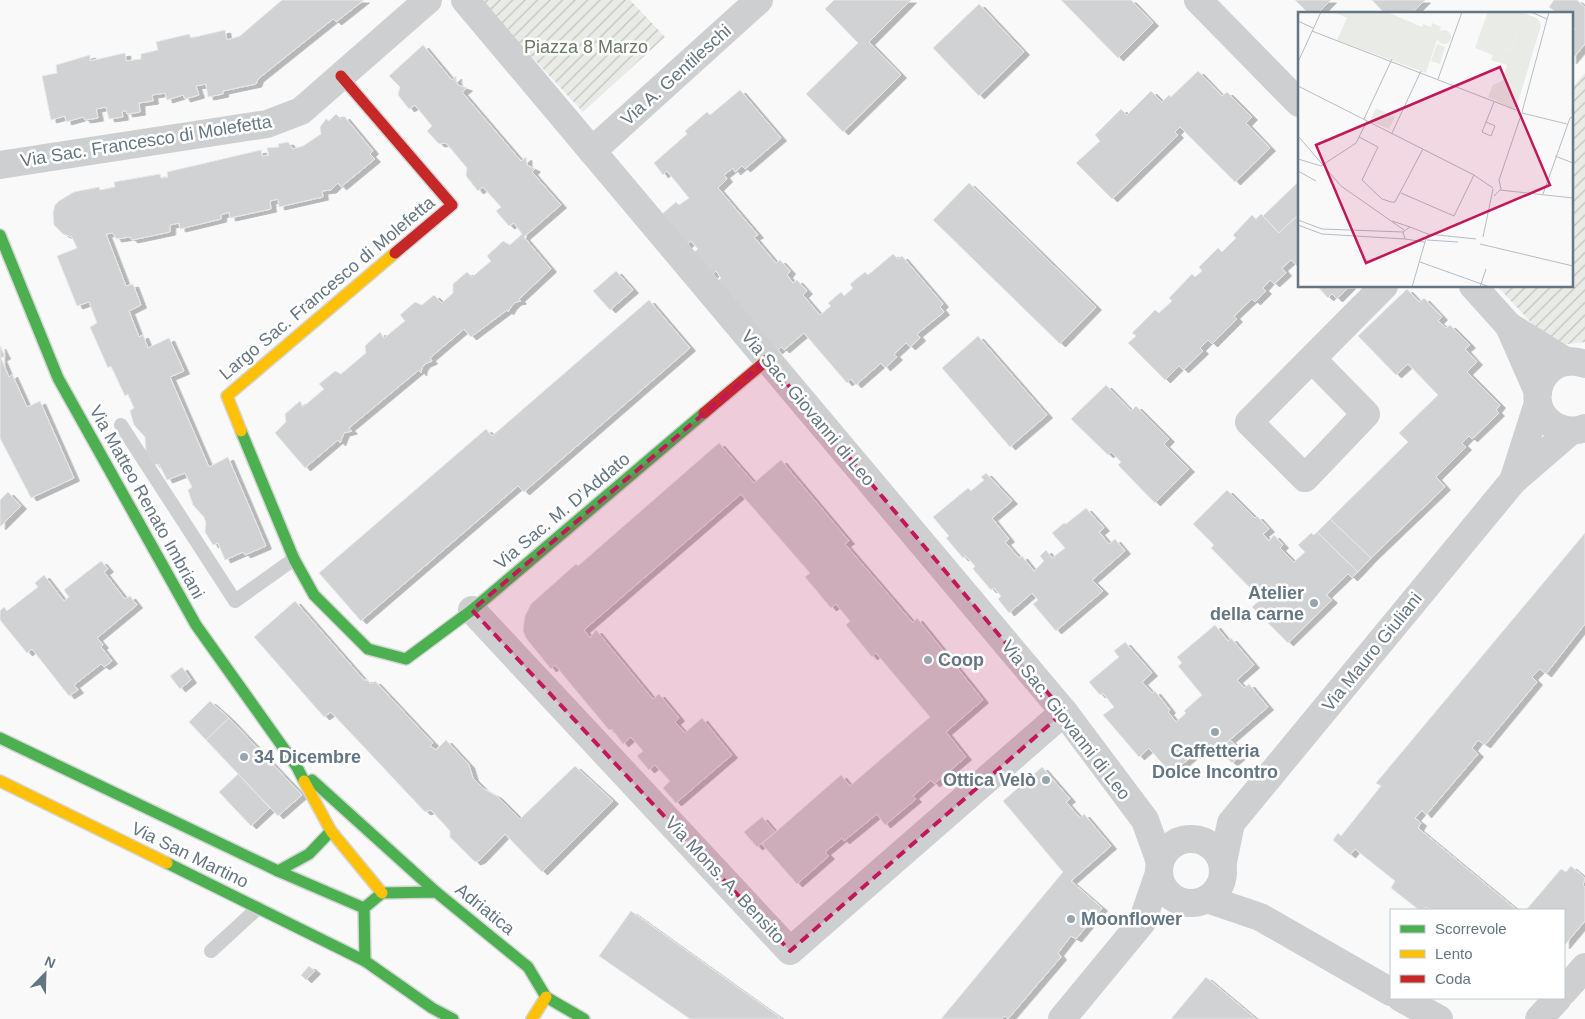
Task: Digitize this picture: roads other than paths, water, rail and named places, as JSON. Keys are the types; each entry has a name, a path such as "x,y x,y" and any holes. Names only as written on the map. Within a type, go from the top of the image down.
{"street":[{"name":"Via Sac. Francesco di Molefetta","path":"0,165 267,124 301,111 428,0"},
{"name":"Via Sac. Giovanni di Leo","path":"465,0 1064,712 1145,820 1159,868"},
{"name":"Via A. Gentileschi","path":"592,151 759,0"},
{"path":"1198,0 1298,102"},
{"name":"Largo Sac. Francesco di Molefetta","path":"341,76 452,205 228,396 294,559 314,595 368,649"},
{"name":"Via Matteo Renato Imbriani","path":"0,235 58,378 196,624 297,767"},
{"path":"1312,359 1382,288"},
{"path":"1475,288 1509,326 1538,398 1542,414 1550,423 1560,428 1581,430"},
{"path":"1509,326 1579,362"},
{"name":"Via Sac. M. D'Addato","path":"368,649 406,659 472,610 767,360"},
{"name":"Via Mauro Giuliani","path":"1513,481 1538,398 1541,381 1557,365 1579,362"},
{"name":"Via Mauro Giuliani","path":"1223,868 1232,823 1513,481 1581,430"},
{"name":"Via Mons. A. Bensito","path":"472,610 790,951 1064,712"},
{"name":"Via San Martino","path":"0,738 278,871 364,908"},
{"path":"297,767 331,831 382,893 364,908 365,961 432,1008 453,1019"},
{"path":"297,767 436,892"},
{"name":"Via San Martino","path":"0,781 365,961"},
{"name":"Via Sac. Giovanni di Leo","path":"1145,820 1185,839"},
{"path":"1062,1019 1142,922 1164,853 1171,846 1185,839 1232,823"},
{"path":"278,871 309,854 331,831"},
{"path":"1185,839 1201,840 1218,852 1223,868 1260,917"},
{"path":"1159,868 1161,883 1166,892 1174,898 1184,902 1201,901 1260,917 1390,991"},
{"path":"1142,922 1201,901 1215,893 1220,885 1223,868"},
{"name":"Adriatica","path":"382,893 436,892 528,967 546,997 584,1019"},
{"path":"1565,990 1585,966"},
{"path":"532,1019 546,997"},
{"path":"1404,999 1439,1019"},
{"path":"1539,1019 1557,999"}],"lane":[{"path":"121,425 235,601 294,559"},
{"path":"211,951 258,908"}],"place":[{"name":"Atelier della carne","path":"1314,603"},
{"name":"Coop","path":"928,660"},
{"name":"Caffetteria Dolce Incontro","path":"1215,732"},
{"name":"34 Dicembre","path":"244,757"},
{"name":"Ottica Velò","path":"1046,780"},
{"name":"Moonflower","path":"1071,919"}],"park label":[{"name":"Piazza 8 Marzo","path":"586,47"}]}
